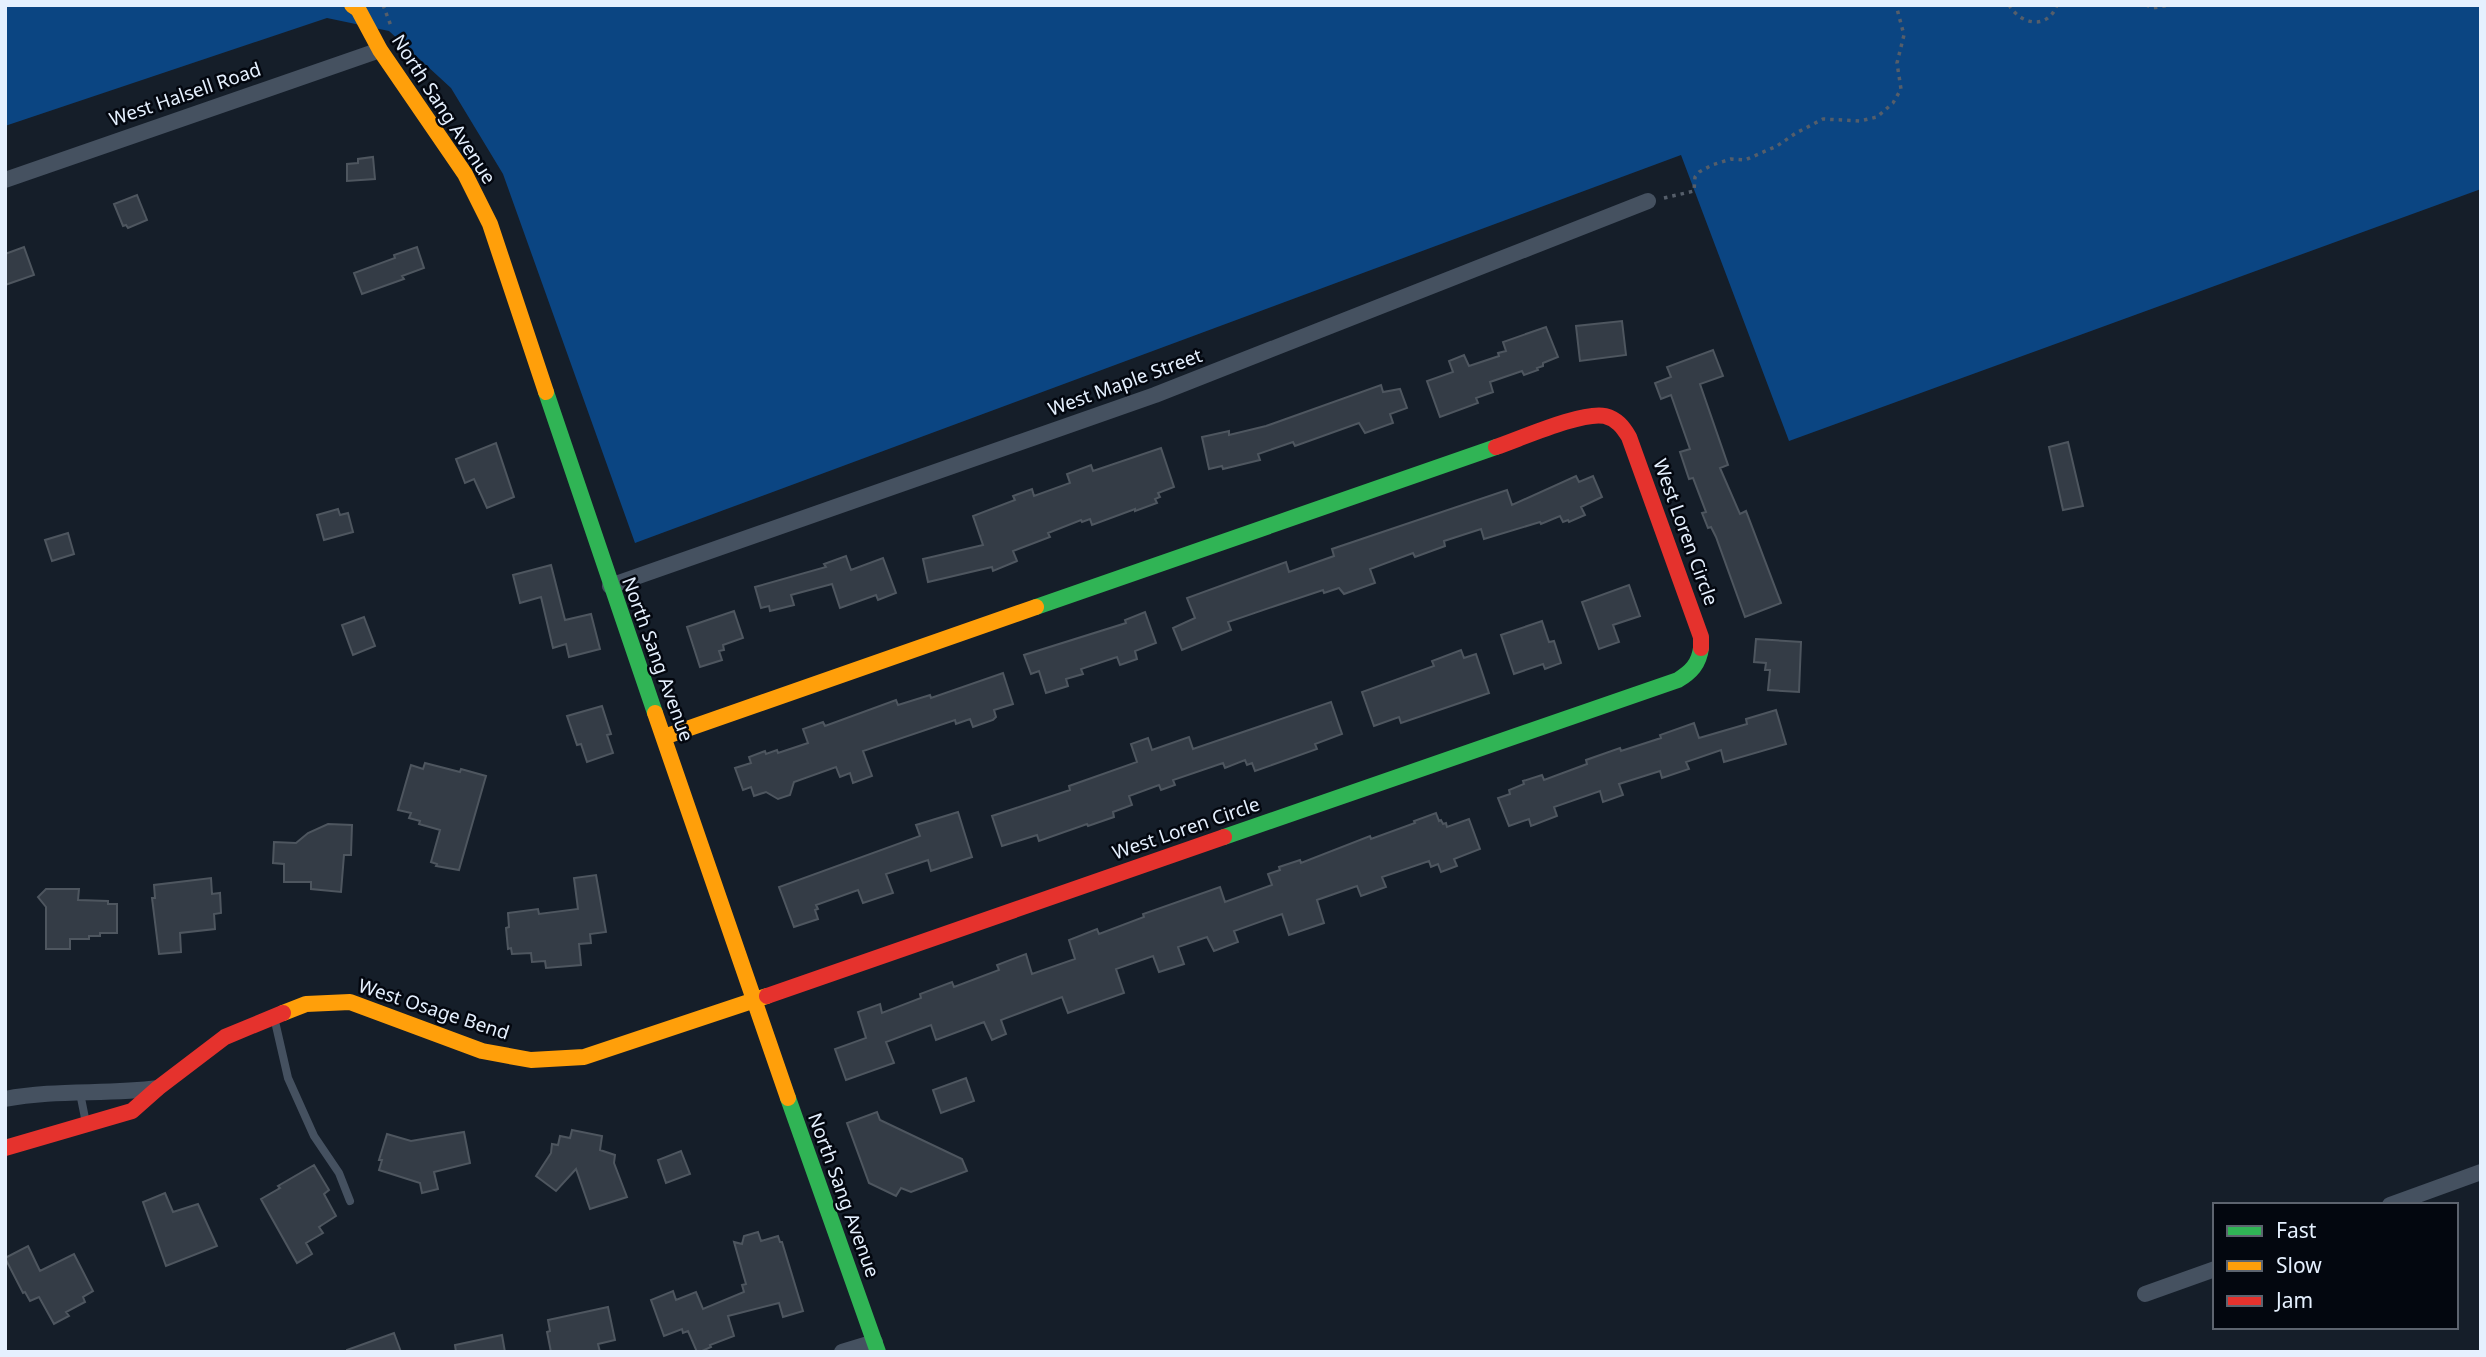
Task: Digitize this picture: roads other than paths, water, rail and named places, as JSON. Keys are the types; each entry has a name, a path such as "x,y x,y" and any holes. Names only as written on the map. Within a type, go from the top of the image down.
{"street":[{"name":"North Sang Avenue","path":"352,5 358,9 380,50 465,174 490,224 610,586 752,1000 876,1347"},
{"name":"West Halsell Road","path":"5,180 380,50"},
{"name":"West Maple Street","path":"610,586 1155,395 1648,201"},
{"name":"West Loren Circle","path":"664,737 1586,416 1600,414 1623,425 1629,437 1701,637 1703,650 1700,661 1692,671 1678,680 752,1000"},
{"name":"West Osage Bend","path":"5,1148 132,1111 225,1037 306,1004 350,1002 482,1051 531,1060 584,1057 752,1000"},
{"path":"5,1099 158,1088"},
{"path":"2396,1203 2481,1172"},
{"path":"2145,1294 2213,1270"},
{"path":"842,1352 876,1347"}],"lane":[{"path":"274,1017 288,1078 314,1136 339,1173 350,1201"},
{"path":"80,1093 87,1126"}]}
